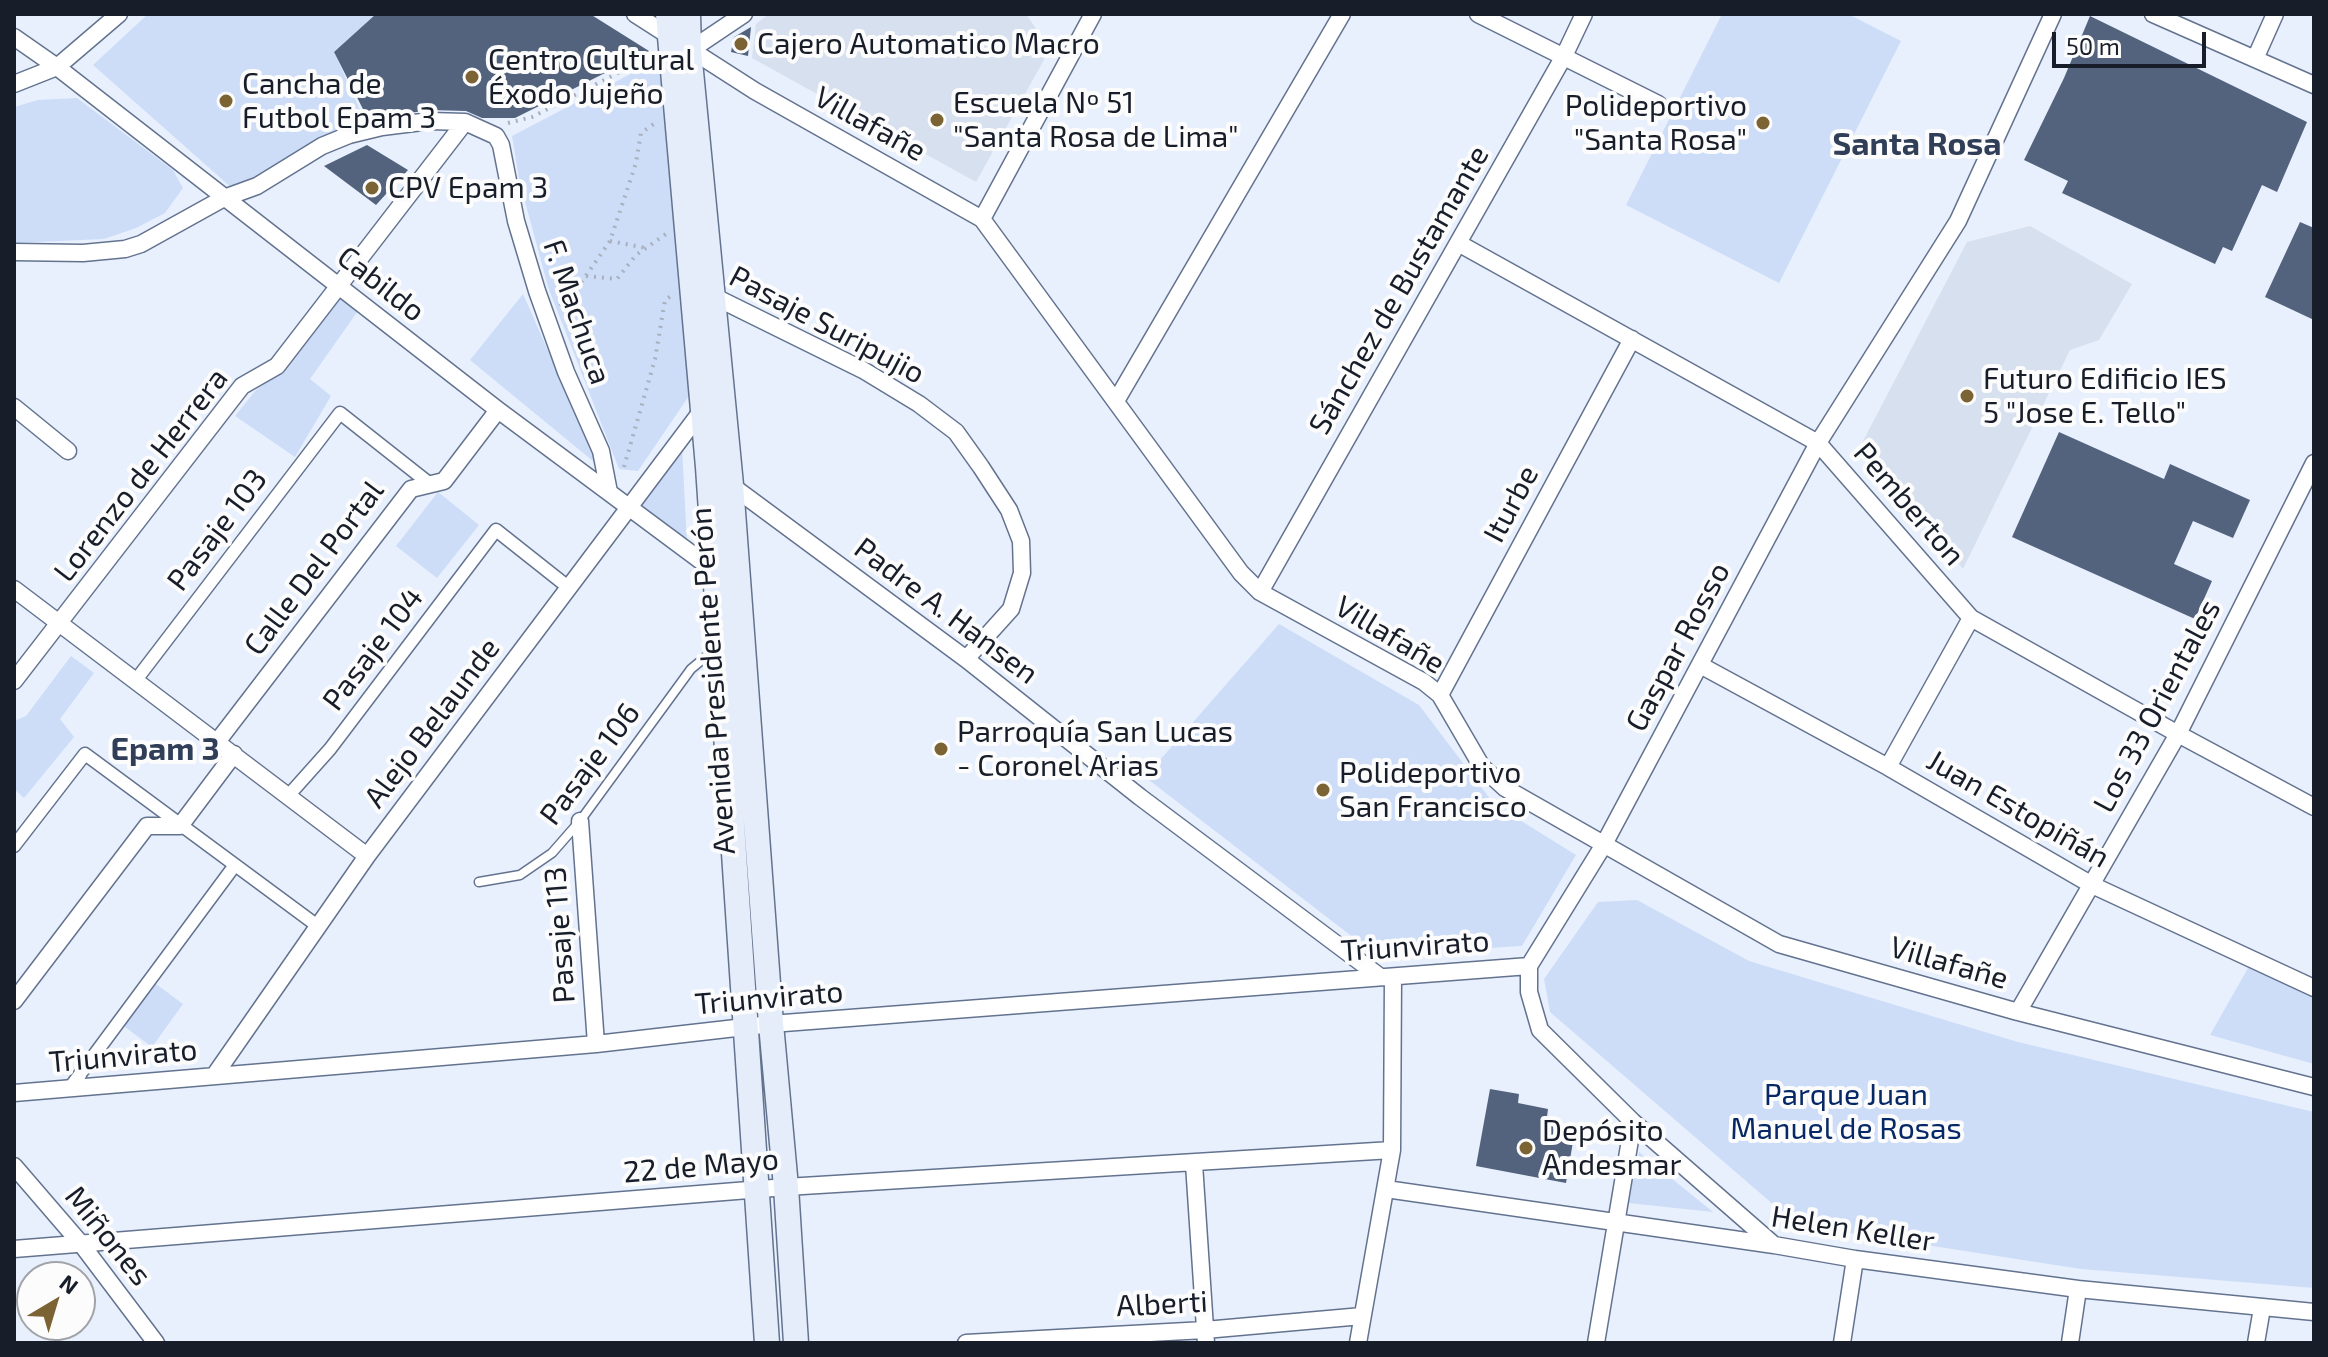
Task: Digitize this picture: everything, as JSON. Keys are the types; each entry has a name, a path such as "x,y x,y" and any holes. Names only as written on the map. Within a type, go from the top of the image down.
{"main road":[{"name":"Avenida Presidente Perón","path":"678,26 676,107 716,572 767,1343"},
{"name":"Avenida Presidente Perón","path":"678,26 712,295 731,485 796,1343"}],"street":[{"path":"14,84 57,67 119,14"},
{"name":"Villafañe","path":"635,14 678,26 755,91 982,219 1241,573 1260,592 1424,682 1440,695 1482,767 1505,788 1779,944 2018,1012 2314,1087"},
{"path":"678,26 744,14"},
{"path":"982,219 1093,14"},
{"path":"1116,401 1342,14"},
{"path":"1478,14 1658,104"},
{"name":"Sánchez de Bustamante","path":"1260,592 1564,56 1584,14"},
{"name":"Gaspar Rosso","path":"1529,966 1603,846 1818,443 1958,221 2053,14"},
{"path":"2153,14 2314,85"},
{"path":"2255,59 2275,14"},
{"name":"Cabildo","path":"14,37 57,67 498,410 716,572"},
{"name":"F. Machuca","path":"14,252 83,253 125,249 141,244 224,198 257,186 322,146 349,135 430,121 465,122 496,136 501,145 516,221 547,322 601,451 609,492"},
{"name":"Lorenzo de Herrera","path":"14,681 242,386 277,366 465,122"},
{"name":"Pemberton","path":"1458,243 1818,443 1971,618 2178,734 2311,800"},
{"name":"Pasaje Suripujio","path":"690,284 863,370 919,404 956,432 1009,510 1021,541 1022,573 1011,609 966,659"},
{"name":"Iturbe","path":"1440,695 1632,339"},
{"path":"14,407 68,451"},
{"name":"Alejo Belaunde","path":"214,1076 367,856 703,409"},
{"name":"Calle Del Portal","path":"217,742 411,489 444,481 498,410"},
{"name":"Pasaje 103","path":"136,680 340,413 430,484"},
{"name":"Los 33 Orientales","path":"2018,1012 2178,734 2314,463"},
{"name":"Padre A. Hansen","path":"708,467 966,659 1140,797 1386,977"},
{"name":"Pasaje 104","path":"288,796 330,749 496,530 568,587"},
{"path":"14,589 367,856"},
{"path":"1888,767 1971,618"},
{"name":"Juan Estopiñán","path":"1700,665 1888,767 2092,885 2314,988"},
{"path":"14,846 85,754 319,927"},
{"path":"180,826 234,754"},
{"name":"Pasaje 113","path":"580,821 596,1044"},
{"path":"14,1001 147,826 180,826"},
{"path":"69,1089 235,865"},
{"path":"1529,966 1529,992 1540,1030 1633,1122 1774,1245"},
{"name":"Triunvirato","path":"14,1093 596,1044 771,1024 1529,966"},
{"path":"1358,1343 1392,1150 1386,977"},
{"path":"69,1089 80,1075"},
{"path":"1596,1343 1633,1122"},
{"name":"22 de Mayo","path":"14,1249 786,1187 1392,1150"},
{"path":"1194,1164 1206,1336"},
{"name":"Miñones","path":"14,1166 82,1245 156,1343"},
{"name":"Helen Keller","path":"1386,1189 2078,1289 2314,1312"},
{"path":"1842,1343 1855,1259"},
{"path":"2070,1343 2078,1289"},
{"path":"2256,1343 2262,1308"},
{"name":"Alberti","path":"966,1343 1206,1336 1362,1316"}],"lane":[{"name":"Pasaje 106","path":"479,882 520,875 552,853 580,821 691,669 721,645"}],"path":[{"path":"503,123 515,123 532,117 654,54 678,26"},
{"path":"547,322 586,276 610,241 636,163 641,133 676,107"},
{"path":"586,276 617,279 636,255 685,221"},
{"path":"610,241 646,248"},
{"path":"609,492 622,473 655,359 665,300 690,284"}],"shaded area":[{"name":"Escuela Nº 51 \"Santa Rosa de Lima\"","path":"769,14 1026,14 1050,49 976,182 752,58 756,24"},
{"name":"Futuro Edificio IES 5 \"Jose E. Tello\"","path":"2030,226 2132,284 2099,340 2070,350 1963,569 1862,443 1967,242"}],"green space":[{"path":"148,14 376,14 334,52 366,123 233,189 93,65"},
{"name":"Polideportivo \"Santa Rosa\"","path":"1722,14 1848,14 1901,41 1779,283 1626,205"},
{"path":"661,58 691,393 638,471 619,469 548,287 519,179 512,136"},
{"path":"77,98 173,170 183,188 165,213 136,228 104,239 14,243 14,107 38,100"},
{"path":"340,293 360,308 310,379 331,396 295,457 235,416 256,390 286,368"},
{"path":"523,294 599,466 470,360"},
{"path":"682,447 687,543 639,506"},
{"path":"438,492 479,525 437,578 396,546"},
{"name":"Polideportivo San Francisco","path":"1279,624 1419,705 1494,804 1576,855 1522,946 1376,955 1145,777"},
{"path":"71,656 94,673 60,719 74,737 24,798 14,789 14,721 26,716"},
{"name":"Parque Juan Manuel de Rosas","path":"1637,900 1749,961 2018,1042 2314,1112 2314,1288 2081,1269 1797,1225 1550,1012 1544,979 1598,902"},
{"path":"2252,961 2314,991 2314,1064 2210,1035"},
{"path":"152,981 183,1004 152,1047 121,1024"},
{"path":"1639,1152 1713,1212 1628,1203"}],"building":[{"name":"Centro Cultural Éxodo Jujeño","path":"376,14 590,14 649,51 515,118 482,118 466,111 430,110 368,119 334,52"},
{"path":"2090,16 2307,122 2277,192 2262,185 2232,251 2223,247 2215,264 2062,193 2068,181 2024,160"},
{"name":"Cajero Automatico Macro","path":"751,27 748,56 731,52 734,37"},
{"name":"CPV Epam 3","path":"367,145 408,170 376,205 324,166"},
{"path":"2300,222 2314,228 2314,320 2265,297"},
{"path":"2059,432 2164,479 2170,464 2250,500 2233,538 2193,521 2174,564 2212,581 2195,619 2012,537"},
{"name":"Depósito Andesmar","path":"1490,1089 1519,1094 1518,1103 1548,1109 1546,1124 1575,1130 1566,1183 1476,1166"}],"place":[{"name":"Cajero Automatico Macro","path":"741,44"},
{"name":"Centro Cultural Éxodo Jujeño","path":"472,77"},
{"name":"Cancha de Futbol Epam 3","path":"226,101"},
{"name":"Escuela Nº 51 \"Santa Rosa de Lima\"","path":"937,120"},
{"name":"Polideportivo \"Santa Rosa\"","path":"1763,123"},
{"name":"CPV Epam 3","path":"372,188"},
{"name":"Futuro Edificio IES 5 \"Jose E. Tello\"","path":"1967,396"},
{"name":"Parroquía San Lucas - Coronel Arias","path":"941,749"},
{"name":"Polideportivo San Francisco","path":"1323,790"},
{"name":"Depósito Andesmar","path":"1526,1148"}],"district":[{"name":"Santa Rosa","path":"1917,144"},
{"name":"Epam 3","path":"165,749"}]}
